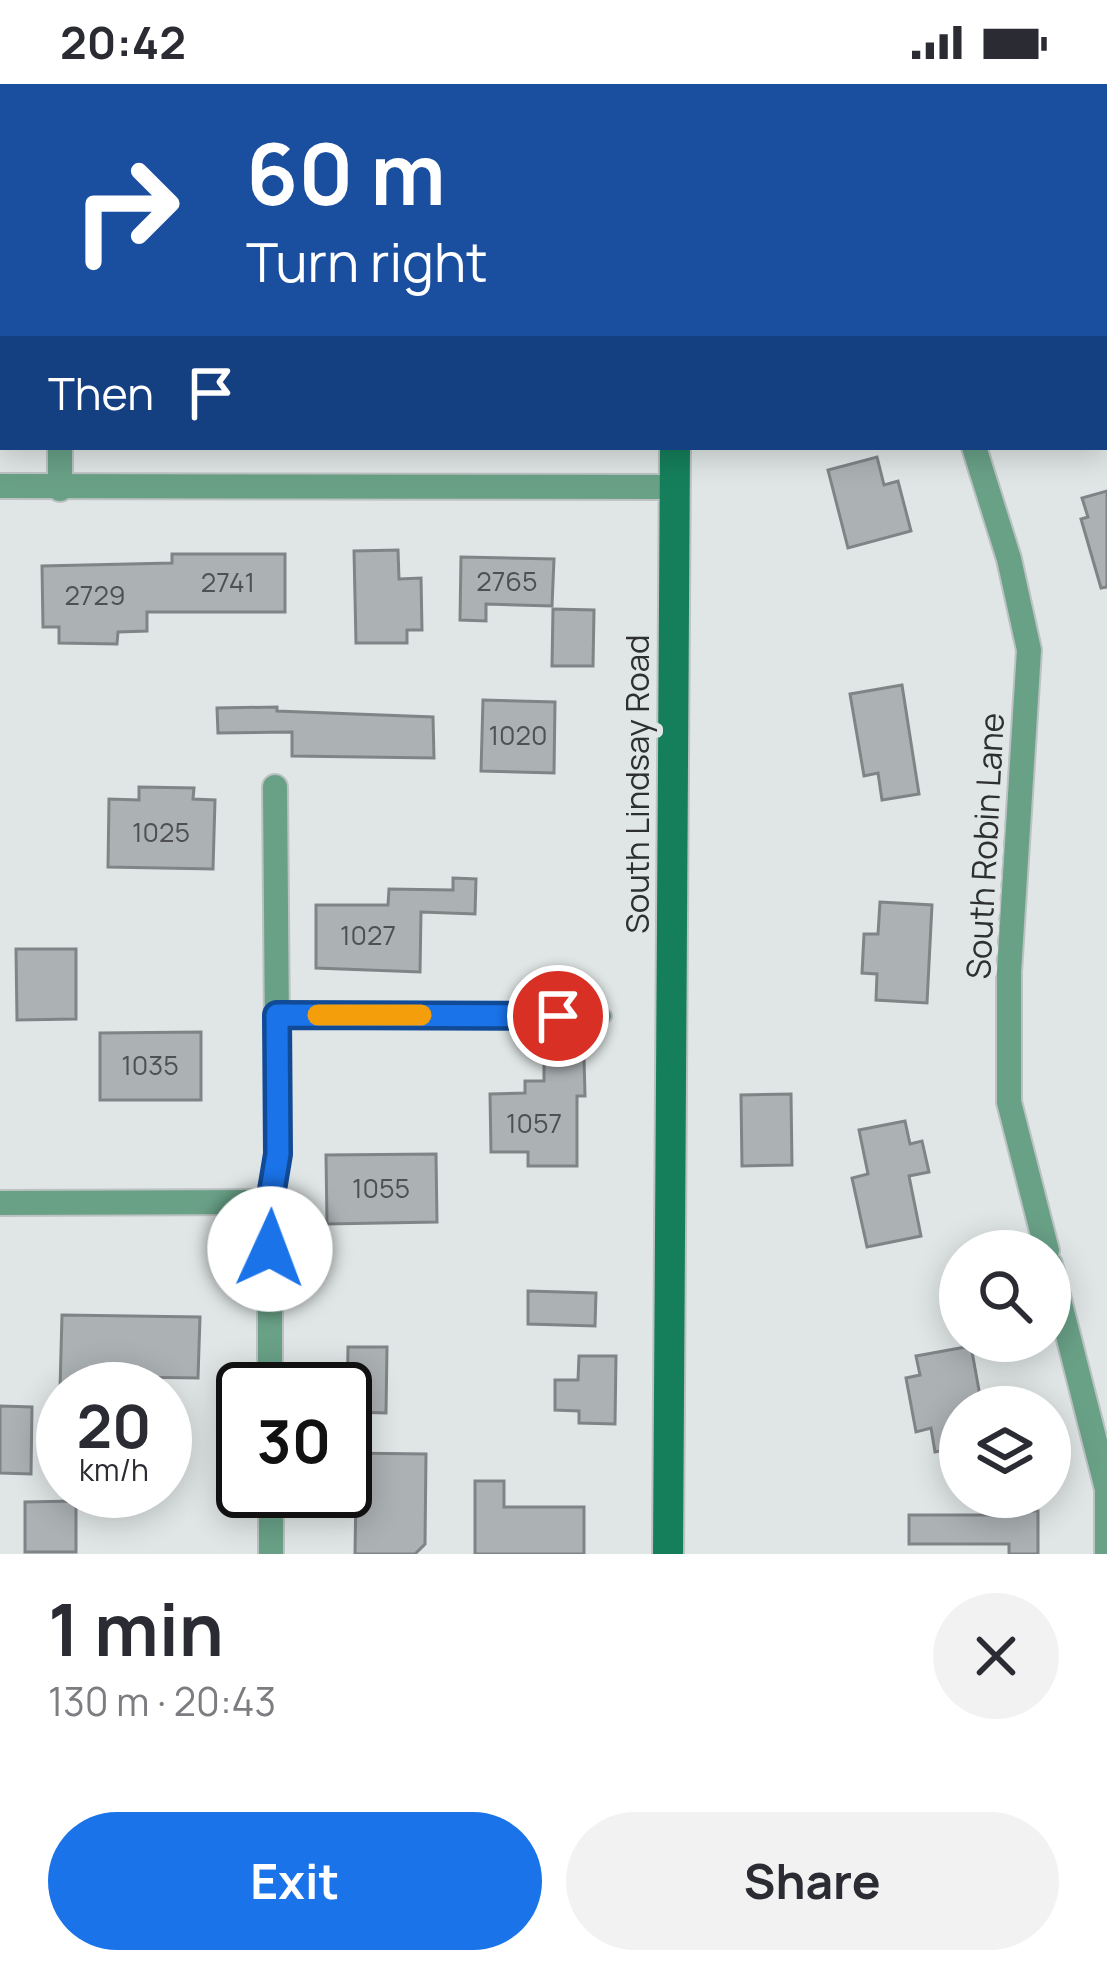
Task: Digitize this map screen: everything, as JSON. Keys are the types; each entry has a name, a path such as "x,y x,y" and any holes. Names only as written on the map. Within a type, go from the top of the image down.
{"main road":[{"name":"South Lindsay Road","path":"668,1554 675,450"}],"street":[{"path":"60,450 60,489"},
{"name":"South Robin Lane","path":"975,450 1010,559 1029,650 1010,972 1009,1102 1042,1230"},
{"path":"0,485 60,489 674,488"},
{"path":"270,1362 270,1202 278,1154 275,788"},
{"path":"0,1203 270,1202"},
{"path":"1071,1347 1107,1489 1107,1554"},
{"path":"271,1518 271,1554"}],"lane":[{"path":"277,1015 605,1016"}],"building":[{"path":"877,457 884,485 898,481 911,531 848,548 828,470"},
{"path":"1107,491 1107,587 1101,588 1081,519 1088,517 1082,498"},
{"path":"398,550 399,579 421,578 422,630 407,630 407,643 356,643 354,551"},
{"path":"172,554 285,554 285,612 147,612 147,631 118,632 117,644 59,643 59,627 43,627 42,566 172,563"},
{"path":"461,557 554,559 552,606 486,604 486,621 460,620"},
{"path":"553,609 594,610 593,666 552,666"},
{"path":"902,685 919,794 882,800 878,773 864,776 850,694"},
{"path":"483,700 555,702 554,773 481,771"},
{"path":"277,707 277,711 433,717 434,758 292,756 292,732 218,733 217,708"},
{"path":"139,787 194,788 193,799 215,800 213,869 108,867 109,799 139,800"},
{"path":"453,878 476,879 475,914 421,912 420,972 316,968 316,905 388,905 389,889 453,890"},
{"path":"880,902 932,905 927,1003 876,1000 877,974 862,973 864,934 878,934"},
{"path":"16,949 76,949 76,1019 17,1020"},
{"path":"201,1032 201,1100 100,1100 100,1033"},
{"path":"544,1058 584,1058 585,1096 577,1096 577,1166 528,1166 528,1152 491,1152 490,1094 525,1093 525,1081 544,1081"},
{"path":"791,1094 792,1165 742,1166 741,1095"},
{"path":"905,1121 910,1144 922,1141 929,1172 909,1176 921,1236 867,1247 852,1178 868,1174 859,1130"},
{"path":"436,1154 437,1222 327,1224 326,1155"},
{"path":"528,1291 596,1293 595,1326 528,1324"},
{"path":"62,1315 200,1317 198,1378 192,1378 192,1362 61,1362"},
{"path":"348,1347 387,1347 386,1413 372,1413 372,1362 348,1362"},
{"path":"939,1352 939,1362 974,1362 978,1386 939,1386 939,1451 935,1452 931,1428 916,1432 906,1378 920,1375 916,1356"},
{"path":"579,1356 616,1356 615,1424 579,1423 579,1411 555,1410 555,1380 578,1380"},
{"path":"0,1406 32,1407 31,1474 0,1473"},
{"path":"372,1453 426,1454 425,1544 415,1554 355,1554 356,1518 372,1518"},
{"path":"475,1481 504,1481 504,1507 584,1507 584,1554 475,1554"},
{"path":"25,1502 36,1502 36,1518 76,1518 76,1552 25,1552"},
{"path":"909,1515 1038,1518 1038,1554 1009,1554 1009,1544 909,1544"}],"slow traffic":[{"path":"318,1015 421,1015"}],"route":[{"path":"270,1249 270,1202 278,1154 277,1015 558,1016"}]}
